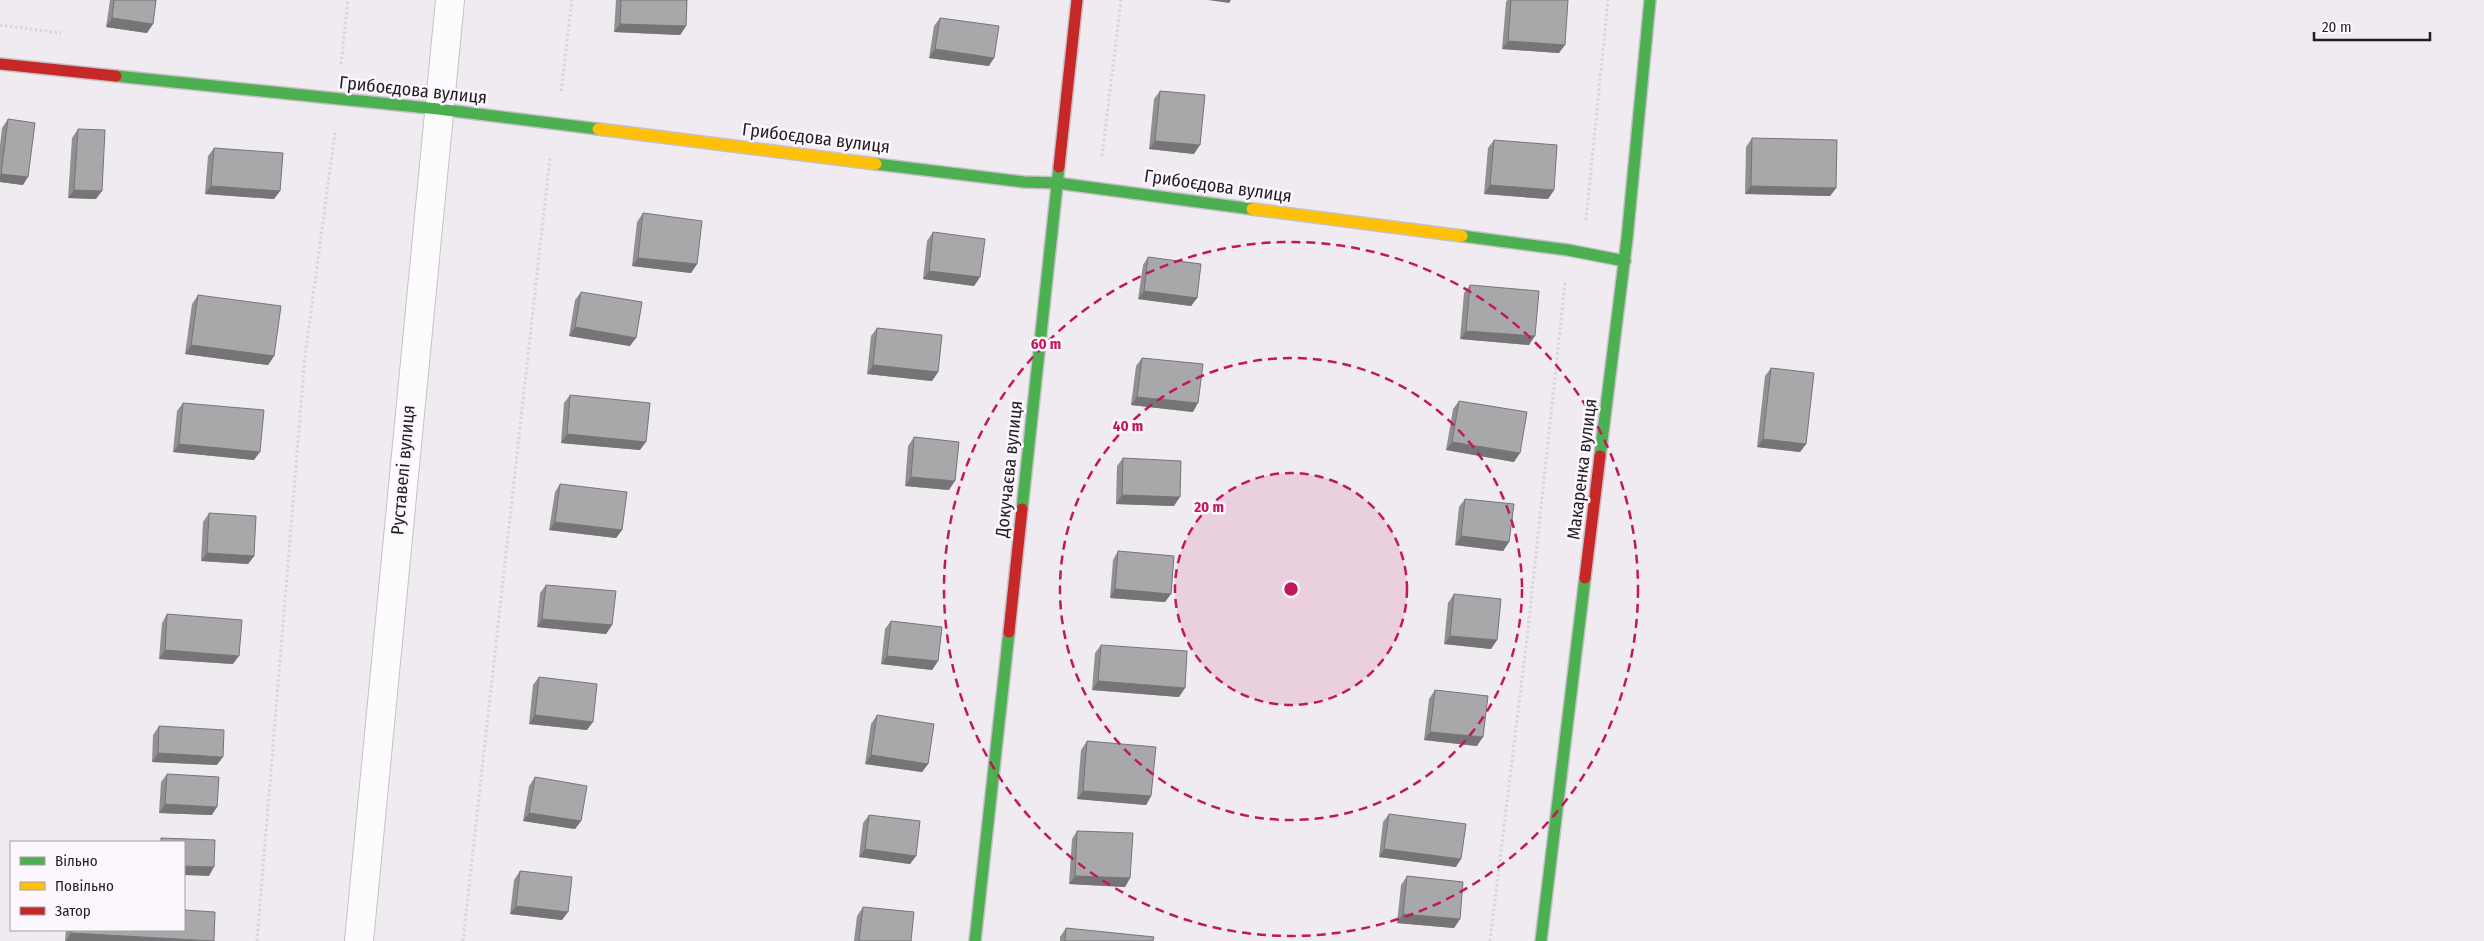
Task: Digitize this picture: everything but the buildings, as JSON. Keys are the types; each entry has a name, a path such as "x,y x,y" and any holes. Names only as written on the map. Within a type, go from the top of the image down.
{"street":[{"name":"Руставелі вулиця","path":"359,941 450,0"},
{"name":"Докучаєва вулиця","path":"975,941 1077,0"},
{"name":"Макаренка вулиця","path":"1541,941 1625,261 1650,0"},
{"name":"Грибоєдова вулиця","path":"0,64 438,109 1024,182 1057,183 1099,188 1568,250 1625,261"}],"path":[{"path":"341,71 348,0"},
{"path":"463,941 554,123 561,91 572,0"},
{"path":"1099,188 1121,0"},
{"path":"1587,218 1608,0"},
{"path":"257,941 305,356 340,99"},
{"path":"1490,941 1527,638 1568,250"}],"traffic: fast":[{"path":"1600,456 1627,239 1650,0"},
{"path":"116,76 438,109 598,129"},
{"path":"876,164 1024,182 1057,183 1252,209"},
{"path":"1022,509 1059,167"},
{"path":"1462,236 1568,250 1625,261"},
{"path":"1541,941 1585,578"},
{"path":"975,941 1009,632"}],"traffic: slow":[{"path":"598,129 876,164"},
{"path":"1252,209 1462,236"}],"traffic: jam":[{"path":"1059,167 1077,0"},
{"path":"0,64 116,76"},
{"path":"1585,578 1600,456"},
{"path":"1009,632 1022,509"}]}
